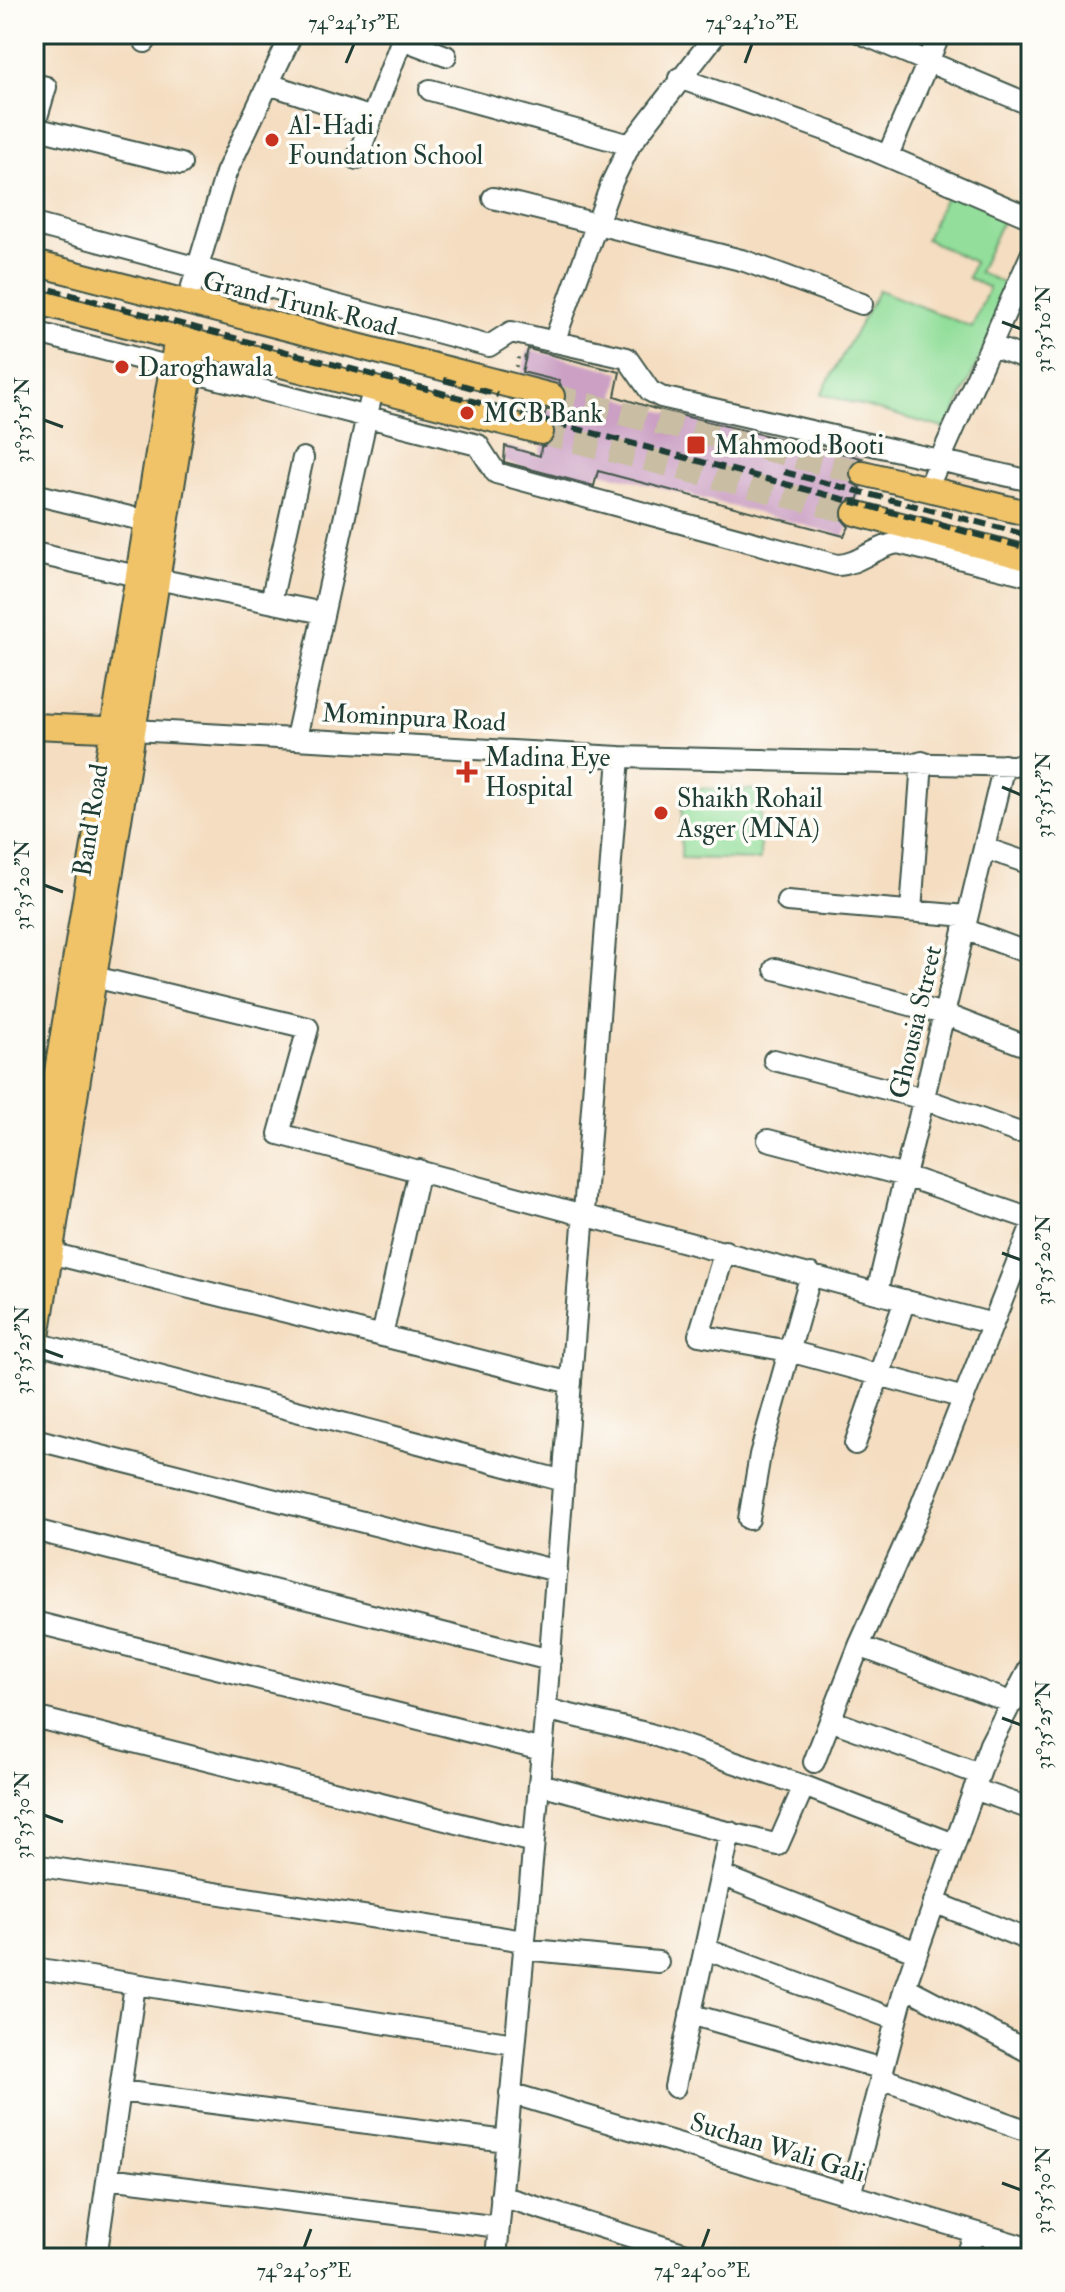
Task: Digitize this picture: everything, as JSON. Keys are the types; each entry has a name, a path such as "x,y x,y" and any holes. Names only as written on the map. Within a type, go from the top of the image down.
{"main road":[{"name":"Grand Trunk Road","path":"34,263 552,396"},
{"path":"34,301 541,432"},
{"name":"Band Road","path":"34,1212 122,730 186,339"},
{"name":"Band Road","path":"147,578 146,521 181,367"},
{"path":"863,473 1031,514"},
{"path":"855,513 1031,559"},
{"name":"Mominpura Road","path":"34,726 122,730"},
{"name":"Band Road","path":"35,1349 94,977 122,730"}],"street":[{"path":"187,303 195,267 226,173 292,34"},
{"path":"862,34 1031,105"},
{"path":"888,155 940,34"},
{"path":"357,159 396,36 446,56"},
{"path":"554,342 630,145 706,36"},
{"path":"679,78 888,155 1031,218"},
{"path":"34,84 46,87 34,128 181,164"},
{"path":"269,84 372,118"},
{"path":"430,90 630,145"},
{"path":"493,198 745,261 862,304"},
{"path":"34,224 489,346 511,332 630,360 650,391 661,397 1031,481"},
{"path":"927,489 1031,255"},
{"path":"34,332 478,445 496,473 837,565 846,565 877,547 898,543 1031,576"},
{"path":"992,346 1031,360"},
{"path":"296,738 372,386"},
{"path":"271,602 303,458"},
{"path":"34,494 146,521"},
{"path":"34,553 323,613"},
{"name":"Mominpura Road","path":"122,730 619,757 1031,766"},
{"path":"496,2258 550,1660 619,757"},
{"path":"911,911 922,762"},
{"name":"Ghousia Street","path":"877,1292 1004,765"},
{"path":"984,848 1031,864"},
{"path":"787,901 911,911 966,922 1031,954"},
{"path":"775,969 944,1014 1031,1048"},
{"path":"94,977 308,1028 279,1134 993,1324"},
{"path":"774,1060 924,1099 1017,1132"},
{"path":"768,1140 905,1176 1031,1219"},
{"path":"382,1336 419,1170"},
{"path":"814,1762 859,1646 915,1521 1031,1227"},
{"path":"725,1251 699,1335 880,1372 964,1398"},
{"path":"50,1253 571,1383"},
{"path":"749,1519 760,1455 811,1274"},
{"path":"855,1444 905,1300"},
{"path":"35,1349 564,1481"},
{"path":"34,1439 557,1571"},
{"path":"34,1530 550,1660"},
{"path":"34,1622 542,1750"},
{"path":"859,1646 1013,1703"},
{"path":"850,2195 894,2019 990,1744 1031,1665"},
{"path":"545,1709 650,1734 804,1786 954,1844"},
{"path":"34,1717 533,1842"},
{"path":"830,1720 976,1782 1031,1809"},
{"path":"539,1784 778,1845 804,1786"},
{"path":"675,2087 730,1832"},
{"path":"34,1865 524,1945 658,1962"},
{"path":"721,1875 917,1952"},
{"path":"934,1902 1031,1941"},
{"path":"705,1949 894,2019"},
{"path":"34,1968 514,2044"},
{"path":"96,2258 135,1985"},
{"path":"905,1987 1031,2053"},
{"path":"690,2014 882,2073 1031,2132"},
{"path":"120,2091 506,2141"},
{"name":"Suchan Wali Gali","path":"510,2093 1031,2249"},
{"path":"108,2178 499,2227"},
{"path":"501,2196 699,2258"},
{"path":"966,2258 975,2233"}],"green space":[{"path":"949,188 1006,213 979,272 1012,287 947,429 821,394 879,290 972,327 989,288 968,278 974,262 926,239"},
{"path":"689,788 761,790 760,860 681,858 682,801 688,800"}],"building":[{"path":"528,349 620,372 615,396 658,410 862,458 853,462 848,470 852,483 861,488 859,499 850,499 841,508 841,518 849,527 844,536 598,471 594,486 504,462 505,446 540,456 541,447 551,443 556,435 552,422 544,417 546,410 557,410 567,399 559,381 522,372"}],"tunnel":[{"path":"552,396 863,473"},
{"path":"541,432 855,513"}],"railway":[{"path":"34,285 1031,549"},
{"path":"444,380 498,395"},
{"path":"784,472 1031,536"}],"place":[{"name":"Al-Hadi Foundation School","path":"272,140"},
{"name":"Daroghawala","path":"122,367"},
{"name":"MCB Bank","path":"467,413"},
{"name":"Mahmood Booti","path":"696,445"},
{"name":"Madina Eye Hospital","path":"467,772"},
{"name":"Shaikh Rohail Asger (MNA)","path":"661,813"}]}
